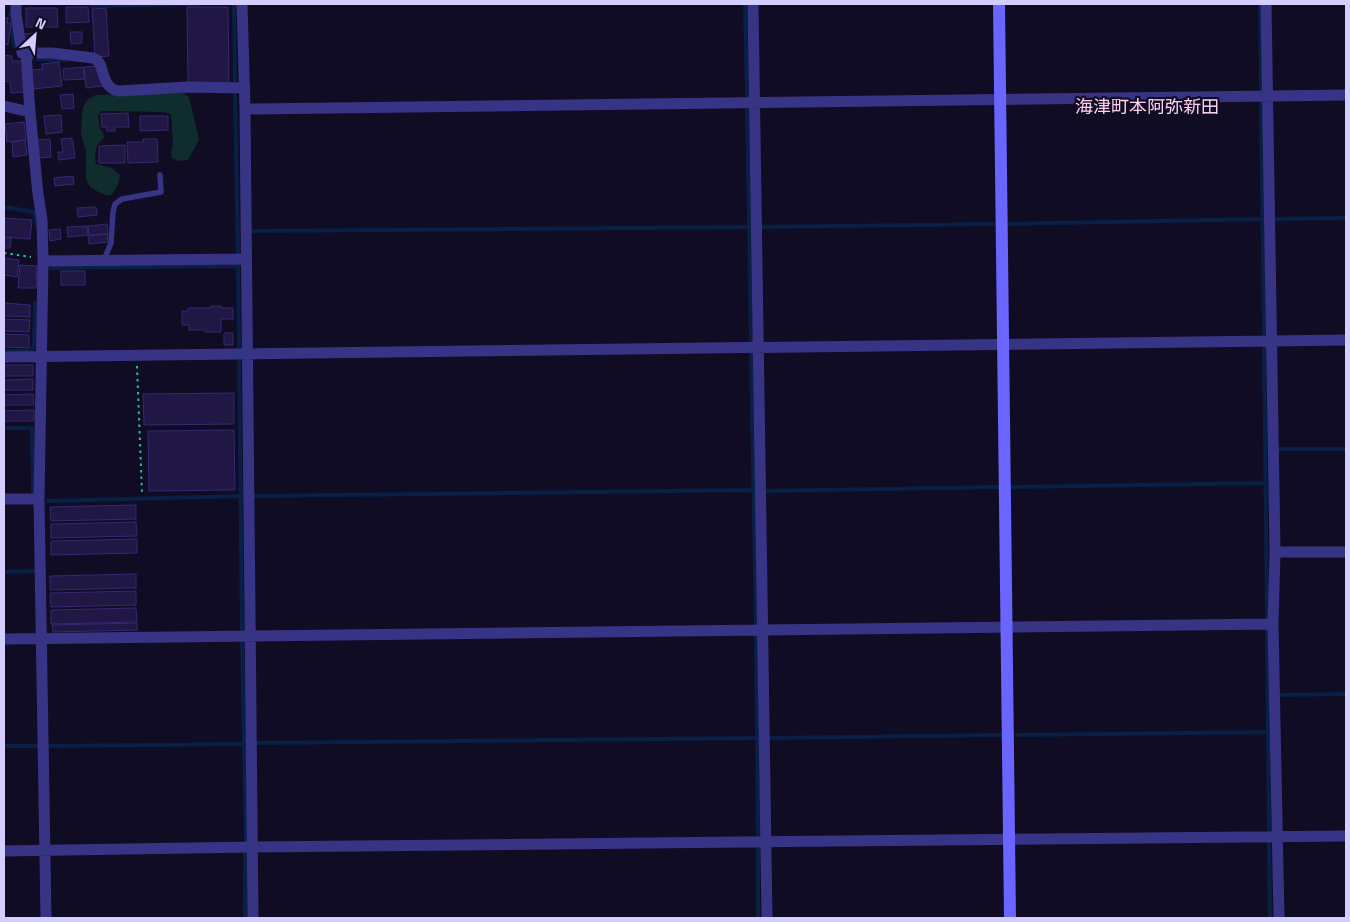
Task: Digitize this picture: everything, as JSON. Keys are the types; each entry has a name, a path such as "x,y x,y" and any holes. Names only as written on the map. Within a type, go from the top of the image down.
{"street":[{"path":"16,4 22,53 52,53 94,58 98,60 107,86 112,90 188,87 245,88"},
{"path":"242,4 245,88 253,918"},
{"path":"754,4 767,918"},
{"path":"999,4 1010,918"},
{"path":"1266,4 1275,552 1273,624 1278,918"},
{"path":"26,53 30,112 42,220 43,260 39,499 46,918"},
{"path":"245,109 1346,95"},
{"path":"4,106 30,112"},
{"path":"43,260 246,259"},
{"path":"4,357 1346,340"},
{"path":"4,499 39,499"},
{"path":"1275,552 1346,552"},
{"path":"4,639 1273,624"},
{"path":"4,851 1346,836"}],"lane":[{"path":"104,260 110,243 115,204 122,199 161,192 160,174"}],"path":[{"path":"4,253 43,260"},
{"path":"137,356 142,493"}],"green space":[{"path":"180,91 189,97 199,140 188,160 178,161 172,158 171,115 165,112 102,111 98,115 100,129 103,132 104,138 96,150 96,164 112,168 120,175 120,178 117,187 110,196 90,187 86,179 86,152 81,133 83,107 88,99 96,95"}],"building":[{"path":"66,7 88,7 89,22 66,23"},
{"path":"187,7 228,7 229,83 188,84"},
{"path":"26,8 57,8 58,27 26,27"},
{"path":"106,8 109,56 95,57 92,9"},
{"path":"4,18 8,18 7,23 11,24 8,45 4,44"},
{"path":"70,32 82,32 82,43 71,44"},
{"path":"35,33 37,45 24,46 23,34"},
{"path":"4,55 12,56 12,61 24,61 26,92 11,93 10,82 4,81"},
{"path":"59,62 62,86 33,89 31,70 43,69 42,64"},
{"path":"96,66 103,86 86,88 84,67"},
{"path":"83,67 85,79 64,80 63,69"},
{"path":"73,94 74,108 62,109 60,95"},
{"path":"128,113 129,127 115,127 115,131 107,131 107,127 102,127 101,114"},
{"path":"61,115 62,132 46,134 44,116"},
{"path":"140,116 168,116 168,130 140,131"},
{"path":"24,122 26,140 7,142 5,124"},
{"path":"72,138 75,158 59,160 58,152 63,152 61,139"},
{"path":"50,139 51,157 39,158 37,140"},
{"path":"143,139 157,139 158,162 128,163 127,142 143,142"},
{"path":"25,140 27,155 13,157 12,142"},
{"path":"125,145 125,163 99,163 99,146"},
{"path":"73,176 74,184 55,186 54,178"},
{"path":"96,207 97,215 78,217 77,208"},
{"path":"4,218 32,220 30,239 4,237"},
{"path":"107,224 108,234 89,235 88,226"},
{"path":"87,226 88,235 68,237 67,227"},
{"path":"60,229 61,239 50,241 49,230"},
{"path":"107,234 108,242 89,244 88,236"},
{"path":"4,238 11,238 10,248 4,248"},
{"path":"4,258 19,260 17,277 4,275"},
{"path":"20,265 37,266 36,288 18,288"},
{"path":"61,271 85,271 85,285 61,285"},
{"path":"4,303 30,305 30,317 4,316"},
{"path":"211,306 233,308 233,319 221,319 221,332 189,330 189,325 182,325 182,311 188,311 188,308 211,308"},
{"path":"4,319 30,320 29,332 4,331"},
{"path":"224,333 233,333 233,345 224,345"},
{"path":"4,334 29,335 29,348 4,347"},
{"path":"4,365 33,365 33,376 4,376"},
{"path":"33,379 33,390 4,390 4,380"},
{"path":"234,393 234,424 144,425 143,394"},
{"path":"33,394 34,405 4,405 4,395"},
{"path":"34,410 34,421 4,421 4,411"},
{"path":"234,430 235,490 149,491 148,431"},
{"path":"136,505 136,519 51,521 50,507"},
{"path":"136,522 137,536 51,538 51,524"},
{"path":"137,539 137,553 51,555 51,541"},
{"path":"136,574 136,588 50,590 50,576"},
{"path":"136,591 136,605 51,607 50,593"},
{"path":"136,608 137,622 51,624 51,610"},
{"path":"137,623 137,630 53,632 52,625"}],"waterway":[{"path":"92,4 92,6 198,4"},
{"path":"234,4 235,84"},
{"path":"745,4 747,96"},
{"path":"1260,4 1261,89"},
{"path":"10,13 14,46"},
{"path":"31,59 66,60"},
{"path":"235,95 238,254"},
{"path":"1261,103 1264,334"},
{"path":"747,110 751,343"},
{"path":"4,207 34,212 37,226"},
{"path":"1274,219 1346,218"},
{"path":"1009,224 1265,219"},
{"path":"762,227 994,224"},
{"path":"253,231 752,227"},
{"path":"238,264 239,349"},
{"path":"51,268 238,266"},
{"path":"4,351 31,351 34,345 35,303"},
{"path":"1264,346 1267,618"},
{"path":"751,354 756,625"},
{"path":"239,360 242,632"},
{"path":"4,428 32,428 33,492"},
{"path":"1278,449 1346,449"},
{"path":"1012,487 1266,483"},
{"path":"765,491 998,487"},
{"path":"254,496 753,490"},
{"path":"48,501 243,496"},
{"path":"4,572 36,571"},
{"path":"1267,629 1269,832"},
{"path":"756,634 758,837"},
{"path":"242,641 246,841"},
{"path":"1279,695 1346,694"},
{"path":"1017,735 1267,732"},
{"path":"768,738 1002,735"},
{"path":"257,743 760,738"},
{"path":"49,746 245,744"},
{"path":"4,746 38,746"},
{"path":"1269,840 1270,918"},
{"path":"758,846 758,918"},
{"path":"245,854 245,918"}],"district":[{"name":"海津町本阿弥新田","path":"1147,106"}]}
